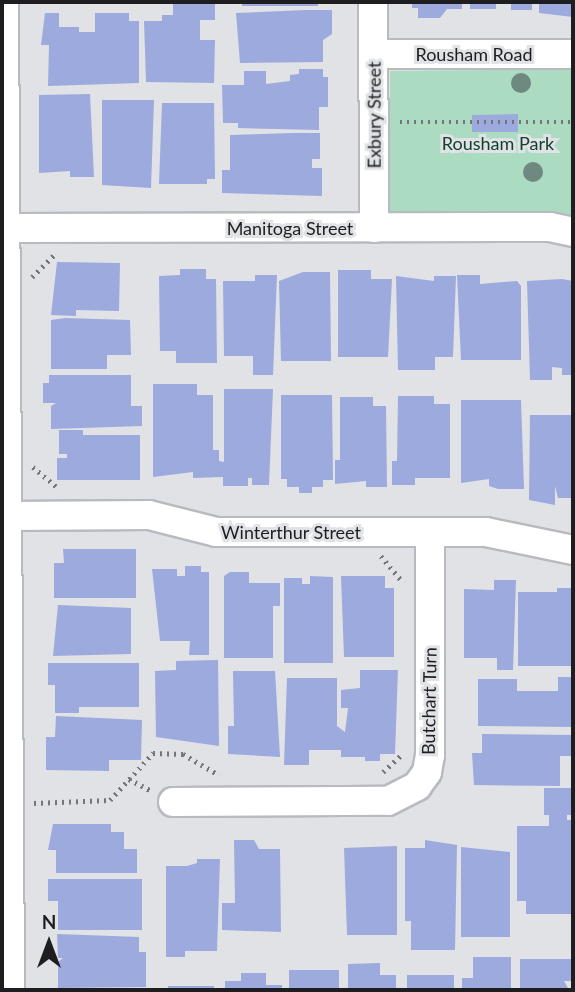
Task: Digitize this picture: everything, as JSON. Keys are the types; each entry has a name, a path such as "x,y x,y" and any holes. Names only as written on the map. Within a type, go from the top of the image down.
{"street":[{"path":"4,2 10,990"},
{"name":"Exbury Street","path":"373,2 374,228"},
{"name":"Rousham Road","path":"374,54 573,54"},
{"name":"Manitoga Street","path":"6,228 550,227 573,232"},
{"name":"Winterthur Street","path":"8,516 149,515 216,532 486,532 573,550"},
{"name":"Butchart Turn","path":"173,802 388,801 417,786 427,772 430,755 430,532"}],"path":[{"path":"374,122 573,122"},
{"path":"30,282 55,255 56,244"},
{"path":"32,464 61,490"},
{"path":"381,532 382,561 406,585"},
{"path":"377,777 406,751"},
{"path":"9,803 110,800 153,753 183,754 225,778"}],"green space":[{"name":"Rousham Park","path":"573,69 573,222 390,216 390,71"}],"building":[{"path":"173,2 215,2 215,20 200,20 200,40 215,40 214,83 146,82 144,21 162,21 162,15 173,15"},
{"path":"242,2 318,2 318,6 242,6"},
{"path":"412,2 462,2 462,9 447,9 440,18 418,18 418,8 412,8"},
{"path":"470,2 496,2 496,9 470,9"},
{"path":"511,2 532,2 532,10 511,10"},
{"path":"539,2 573,2 573,17 539,13"},
{"path":"332,10 332,34 323,40 323,62 240,63 236,13"},
{"path":"45,13 59,13 59,27 79,27 79,32 95,32 95,13 129,13 129,21 139,21 139,83 48,86 49,45 41,45"},
{"path":"299,69 323,69 323,77 328,77 328,107 319,107 319,130 238,128 238,123 223,123 222,85 244,85 244,71 266,71 266,84 290,81 290,75 299,74"},
{"path":"90,94 94,177 70,177 70,171 39,173 39,95"},
{"path":"102,100 154,100 151,188 102,185"},
{"path":"162,103 214,103 215,179 207,179 207,184 159,184"},
{"path":"518,114 518,132 472,132 472,115"},
{"path":"320,133 320,159 312,159 312,168 322,168 322,196 222,193 222,170 230,170 230,135"},
{"path":"57,262 120,263 119,311 76,310 76,316 51,315"},
{"path":"180,269 206,269 206,279 216,279 217,363 176,363 176,351 160,351 159,276 180,275"},
{"path":"338,270 371,270 371,279 392,279 388,357 338,357"},
{"path":"303,272 330,272 331,361 281,361 279,281"},
{"path":"255,275 277,275 273,375 253,375 253,356 224,356 223,281 255,281"},
{"path":"457,275 480,275 480,284 517,281 521,286 521,360 461,360"},
{"path":"396,276 434,281 434,276 456,276 453,357 435,357 435,370 398,370"},
{"path":"527,281 573,281 573,375 562,375 562,368 552,367 552,380 530,380"},
{"path":"51,320 130,320 131,355 107,355 107,369 51,369"},
{"path":"49,375 131,375 131,406 142,406 142,426 51,429 51,406 56,403 43,403 43,383 49,383"},
{"path":"153,384 197,384 197,395 213,395 213,450 219,450 219,461 224,462 224,389 273,389 269,485 252,485 252,478 248,478 248,486 223,486 223,477 193,478 193,472 153,477"},
{"path":"281,395 332,395 333,480 323,480 323,487 312,487 312,493 299,493 299,487 287,487 287,479 281,479"},
{"path":"398,396 434,396 434,404 450,404 450,478 415,478 415,485 392,485 392,461 397,461"},
{"path":"340,397 373,397 373,406 386,406 387,487 366,487 366,481 335,484 335,460 340,460"},
{"path":"461,400 521,400 524,489 498,489 489,486 489,479 461,483"},
{"path":"530,415 573,415 573,498 558,498 555,486 555,505 529,500"},
{"path":"59,430 83,430 83,435 140,435 140,480 57,480 57,458 67,458 67,454 59,454"},
{"path":"63,549 136,549 136,598 54,598 54,563 64,563"},
{"path":"185,566 201,566 201,572 209,572 209,655 189,655 190,641 160,641 152,569 177,569 177,576 185,576"},
{"path":"230,572 249,572 249,583 280,583 280,606 273,606 273,658 224,658 224,576"},
{"path":"310,576 333,577 333,663 284,663 284,578 302,578 302,584 310,584"},
{"path":"341,576 385,576 385,588 394,588 394,657 344,657"},
{"path":"494,580 516,580 513,670 497,670 497,658 464,658 464,589 494,590"},
{"path":"557,588 573,588 573,666 518,666 518,592 557,592"},
{"path":"58,605 131,608 131,654 53,656"},
{"path":"218,660 219,746 156,737 155,671 176,670 176,661"},
{"path":"48,663 139,663 139,707 79,707 79,713 55,713 55,685 48,685"},
{"path":"360,670 398,670 395,754 380,754 380,761 365,761 365,757 341,757 341,750 309,750 309,765 284,765 287,678 337,678 337,726 345,732 348,708 341,708 341,690 360,688"},
{"path":"233,671 275,671 280,757 228,754 228,726 234,726"},
{"path":"558,677 573,677 573,727 478,726 478,679 517,679 517,691 558,691"},
{"path":"56,716 142,720 141,760 109,760 109,771 46,770 46,737 55,737"},
{"path":"482,734 573,735 573,756 560,756 560,786 474,785 472,753 482,753"},
{"path":"544,788 572,788 572,815 567,815 567,820 573,820 573,914 526,914 526,901 517,901 517,826 549,826 549,815 544,815"},
{"path":"53,824 111,824 111,832 124,832 124,849 137,849 137,873 56,873 56,850 48,850"},
{"path":"234,840 254,840 259,849 280,849 281,932 222,930 222,903 235,903"},
{"path":"425,840 457,845 455,950 411,950 411,921 405,921 405,848 425,848"},
{"path":"397,846 397,935 347,935 344,848"},
{"path":"461,847 510,852 510,937 461,937"},
{"path":"197,859 220,859 217,951 185,951 185,957 166,957 166,866 187,866 197,863"},
{"path":"48,879 142,879 142,930 58,930 58,901 48,901"},
{"path":"57,934 139,937 139,952 146,952 146,987 58,988 58,962 63,958 58,958"},
{"path":"473,957 511,957 511,990 462,990 462,978 473,978"},
{"path":"520,959 573,959 573,981 564,981 569,990 520,990"},
{"path":"380,963 380,975 396,975 396,990 348,989 348,964"},
{"path":"289,970 339,970 339,990 289,990"},
{"path":"241,973 266,973 266,985 282,985 282,990 225,990 225,981 241,981"},
{"path":"407,975 454,975 454,990 407,990"},
{"path":"168,986 214,986 214,990 168,990"}]}
